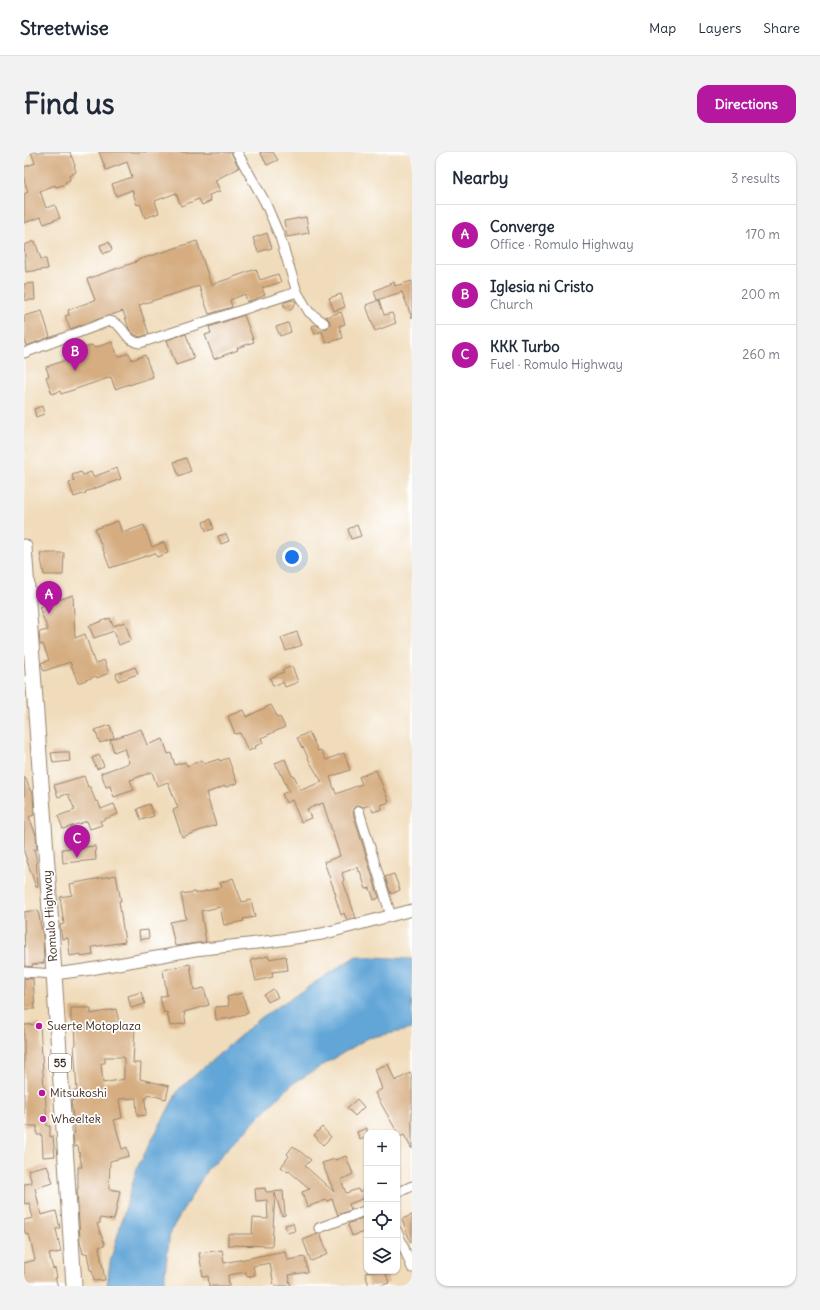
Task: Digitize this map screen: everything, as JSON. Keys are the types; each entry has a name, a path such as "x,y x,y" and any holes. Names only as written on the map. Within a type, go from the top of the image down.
{"highway":[{"name":"Romulo Highway","path":"24,547 26,602 54,974 74,1286"}],"street":[{"path":"237,152 268,209 280,237 297,292 309,312 324,323"},
{"path":"24,353 108,321 117,324 132,341 140,343 297,292"},
{"path":"359,811 392,916"},
{"path":"24,972 54,974 85,970 195,950 296,939 322,934 412,910"},
{"path":"400,1192 412,1186"},
{"path":"319,1228 364,1211"},
{"path":"400,1238 412,1268"}],"water":[{"path":"356,956 412,959 412,1029 368,1038 292,1084 208,1168 170,1232 165,1286 107,1286 110,1262 137,1168 179,1089 262,1017"}],"building":[{"path":"31,152 70,152 75,166 76,172 69,176 70,180 65,182 66,184 56,187 55,185 40,191 46,208 55,205 60,218 44,224 41,217 24,223 24,194 28,192 24,180 24,167 35,163"},
{"path":"99,152 231,152 239,168 215,180 220,191 209,195 211,201 202,205 199,199 181,206 176,193 155,201 159,213 145,218 140,204 137,205 132,190 116,196 112,184 132,177 127,162 106,170"},
{"path":"260,152 273,152 278,160 267,165"},
{"path":"306,217 309,233 287,237 284,221"},
{"path":"267,233 272,248 258,252 253,238"},
{"path":"35,241 41,259 46,259 48,269 26,272 24,245"},
{"path":"197,241 211,285 256,269 260,280 278,274 281,282 262,288 265,295 247,302 245,294 230,300 232,307 209,314 199,286 139,305 149,334 140,337 135,335 129,329 123,311 70,329 65,316 69,315 68,310 95,300 87,279 136,262 135,261"},
{"path":"109,242 112,250 103,254 100,245"},
{"path":"412,281 412,318 402,292 377,300 374,291 394,282 395,286"},
{"path":"34,283 35,300 24,300 24,284"},
{"path":"341,294 345,307 334,311 329,298"},
{"path":"293,300 296,302 291,310 283,305 285,302"},
{"path":"379,300 384,315 392,313 396,323 375,331 366,305"},
{"path":"42,311 50,337 26,346 24,338 24,316"},
{"path":"341,312 345,324 339,326 343,338 326,343 322,331 315,334 312,326 316,325 323,329 327,328 330,323 326,317"},
{"path":"244,315 254,342 214,359 205,335 211,333 209,327"},
{"path":"288,323 291,332 280,336 276,327"},
{"path":"186,334 194,359 176,365 167,340"},
{"path":"112,342 118,357 129,353 132,360 145,355 153,377 115,389 111,377 61,394 60,391 52,394 46,377 49,376 46,367 83,354 81,349 92,345 94,348"},
{"path":"42,406 44,414 36,417 34,409"},
{"path":"186,458 191,471 179,476 174,462"},
{"path":"117,468 121,479 74,497 69,483 74,481 72,475 81,472 83,475 91,472 93,477"},
{"path":"211,519 214,529 206,531 203,522"},
{"path":"118,521 122,533 144,525 152,547 164,542 168,553 157,557 155,553 110,568 95,529"},
{"path":"357,525 361,536 351,539 348,529"},
{"path":"226,534 229,541 221,544 218,536"},
{"path":"40,553 64,553 63,575 44,575"},
{"path":"73,595 75,638 85,634 95,664 104,660 109,673 78,683 70,662 44,671 41,663 49,660 43,644 40,645 39,632 48,630 39,607"},
{"path":"110,618 113,626 125,622 131,640 119,645 114,631 94,638 89,626"},
{"path":"297,632 302,645 286,651 281,638"},
{"path":"292,666 298,682 285,687 283,682 273,686 270,678 284,672 283,670"},
{"path":"135,667 138,674 118,681 116,674"},
{"path":"271,705 285,727 261,738 263,743 248,751 240,733 235,734 228,716 243,710 246,717"},
{"path":"110,725 114,738 100,743 95,730"},
{"path":"141,729 147,745 163,739 168,754 171,753 175,765 185,762 187,766 202,760 204,764 219,759 220,761 228,758 237,783 206,793 216,825 182,837 173,810 178,808 168,782 157,786 152,772 130,780 134,790 114,797 110,786 106,787 101,773 129,763 124,748 114,752 110,740"},
{"path":"309,732 318,751 321,750 326,760 344,753 350,770 330,777 336,794 362,784 359,777 376,770 389,802 381,805 382,809 373,812 370,805 364,807 358,805 353,809 379,898 374,900 370,888 366,889 358,867 342,873 343,881 356,918 347,920 344,913 341,915 335,896 336,895 324,862 340,856 323,803 307,809 311,818 301,822 292,800 286,803 282,794 289,791 275,763 285,759 292,776 294,776 301,790 322,782 297,738"},
{"path":"69,752 70,761 53,763 51,753"},
{"path":"99,755 104,766 97,769 92,758"},
{"path":"84,776 88,787 90,787 96,802 98,801 101,809 114,804 118,814 100,821 102,825 90,829 87,821 63,829 58,816 75,810 68,794 58,797 54,785"},
{"path":"24,777 31,792 33,792 34,815 29,817 36,835 37,849 34,849 38,886 36,887 24,852"},
{"path":"149,804 154,816 141,820 137,809"},
{"path":"95,846 96,860 63,863 62,849"},
{"path":"394,874 400,890 391,894 385,877"},
{"path":"116,875 121,901 119,901 125,942 92,947 93,955 81,957 81,954 70,956 68,938 62,939 60,925 64,924 60,897 72,895 70,884"},
{"path":"233,878 242,902 251,900 255,917 224,925 220,907 201,911 206,942 175,946 170,922 186,919 181,894 195,892 195,894 222,887 220,883"},
{"path":"38,910 43,938 44,963 32,965 32,967 25,966 24,912"},
{"path":"148,930 149,938 140,940 139,931"},
{"path":"268,956 269,959 286,956 288,970 272,972 273,977 256,981 251,960"},
{"path":"190,964 194,990 204,988 209,1005 184,1012 186,1023 170,1026 167,1012 164,1013 160,997 167,995 163,970"},
{"path":"24,978 33,979 35,1009 24,1009"},
{"path":"273,989 278,997 268,1002 264,995"},
{"path":"141,992 145,1004 131,1008 128,996"},
{"path":"242,993 248,1013 231,1018 216,1020 215,1007 229,1006 227,997"},
{"path":"71,1008 91,1008 91,1014 116,1009 120,1027 135,1028 133,1063 141,1063 140,1079 169,1086 166,1099 147,1094 147,1098 145,1098 146,1115 137,1116 136,1098 119,1099 122,1118 114,1120 122,1149 127,1147 129,1156 110,1161 109,1189 120,1191 114,1220 100,1218 100,1223 97,1224 105,1245 99,1247 105,1280 94,1281 92,1270 90,1270 87,1253 83,1254 80,1241 77,1189 78,1167 82,1167 78,1146 74,1147 73,1133 75,1133 71,1101 73,1101 72,1091 77,1091 74,1045 76,1045 75,1022 71,1022","holes":["105,1057 124,1057 124,1079 103,1083 101,1063 105,1063"]},
{"path":"40,1024 47,1126 50,1126 50,1137 53,1136 55,1156 43,1157 42,1135 37,1135 37,1126 24,1126 24,1025"},
{"path":"388,1064 395,1081 410,1073 412,1077 412,1149 404,1135 400,1137 400,1130 396,1130 375,1093 382,1089 375,1069"},
{"path":"357,1099 364,1107 355,1116 347,1108"},
{"path":"322,1127 331,1137 323,1145 314,1135"},
{"path":"367,1128 367,1130 364,1130 364,1138 360,1140 357,1132"},
{"path":"293,1146 311,1160 305,1166 334,1192 322,1163 346,1156 353,1174 341,1180 346,1193 358,1189 359,1192 364,1190 364,1198 349,1204 351,1210 338,1215 332,1199 307,1207 302,1192 310,1189 289,1171 288,1172 281,1167 289,1156 287,1154"},
{"path":"47,1165 53,1183 35,1188 41,1215 56,1211 60,1228 56,1229 61,1252 49,1254 53,1269 55,1268 57,1278 55,1278 58,1286 24,1286 24,1263 35,1260 29,1234 26,1235 24,1229 24,1220 33,1218 29,1203 25,1204 24,1184 32,1183 28,1170"},
{"path":"265,1188 266,1192 283,1191 285,1215 282,1216 275,1193 272,1246 228,1245 228,1234 252,1234 253,1218 268,1219 267,1200 256,1201 255,1189"},
{"path":"412,1215 412,1242 411,1243 402,1219"},
{"path":"364,1217 364,1232 352,1236 348,1224"},
{"path":"293,1223 295,1231 287,1233 285,1225"},
{"path":"320,1234 328,1254 311,1261 303,1240"},
{"path":"222,1250 224,1263 285,1251 287,1260 305,1257 308,1272 289,1275 291,1286 274,1286 270,1263 253,1266 255,1275 247,1277 246,1272 228,1275 229,1286 209,1286 208,1276 203,1277 199,1253"},
{"path":"365,1274 386,1274 389,1283 380,1286 369,1286"}],"place":[{"name":"Iglesia ni Cristo","path":"75,371"},
{"name":"Converge","path":"49,614"},
{"name":"KKK Turbo","path":"77,858"},
{"name":"Suerte Motoplaza","path":"39,1026"},
{"name":"Mitsukoshi","path":"42,1093"},
{"name":"Wheeltek","path":"43,1119"}]}
